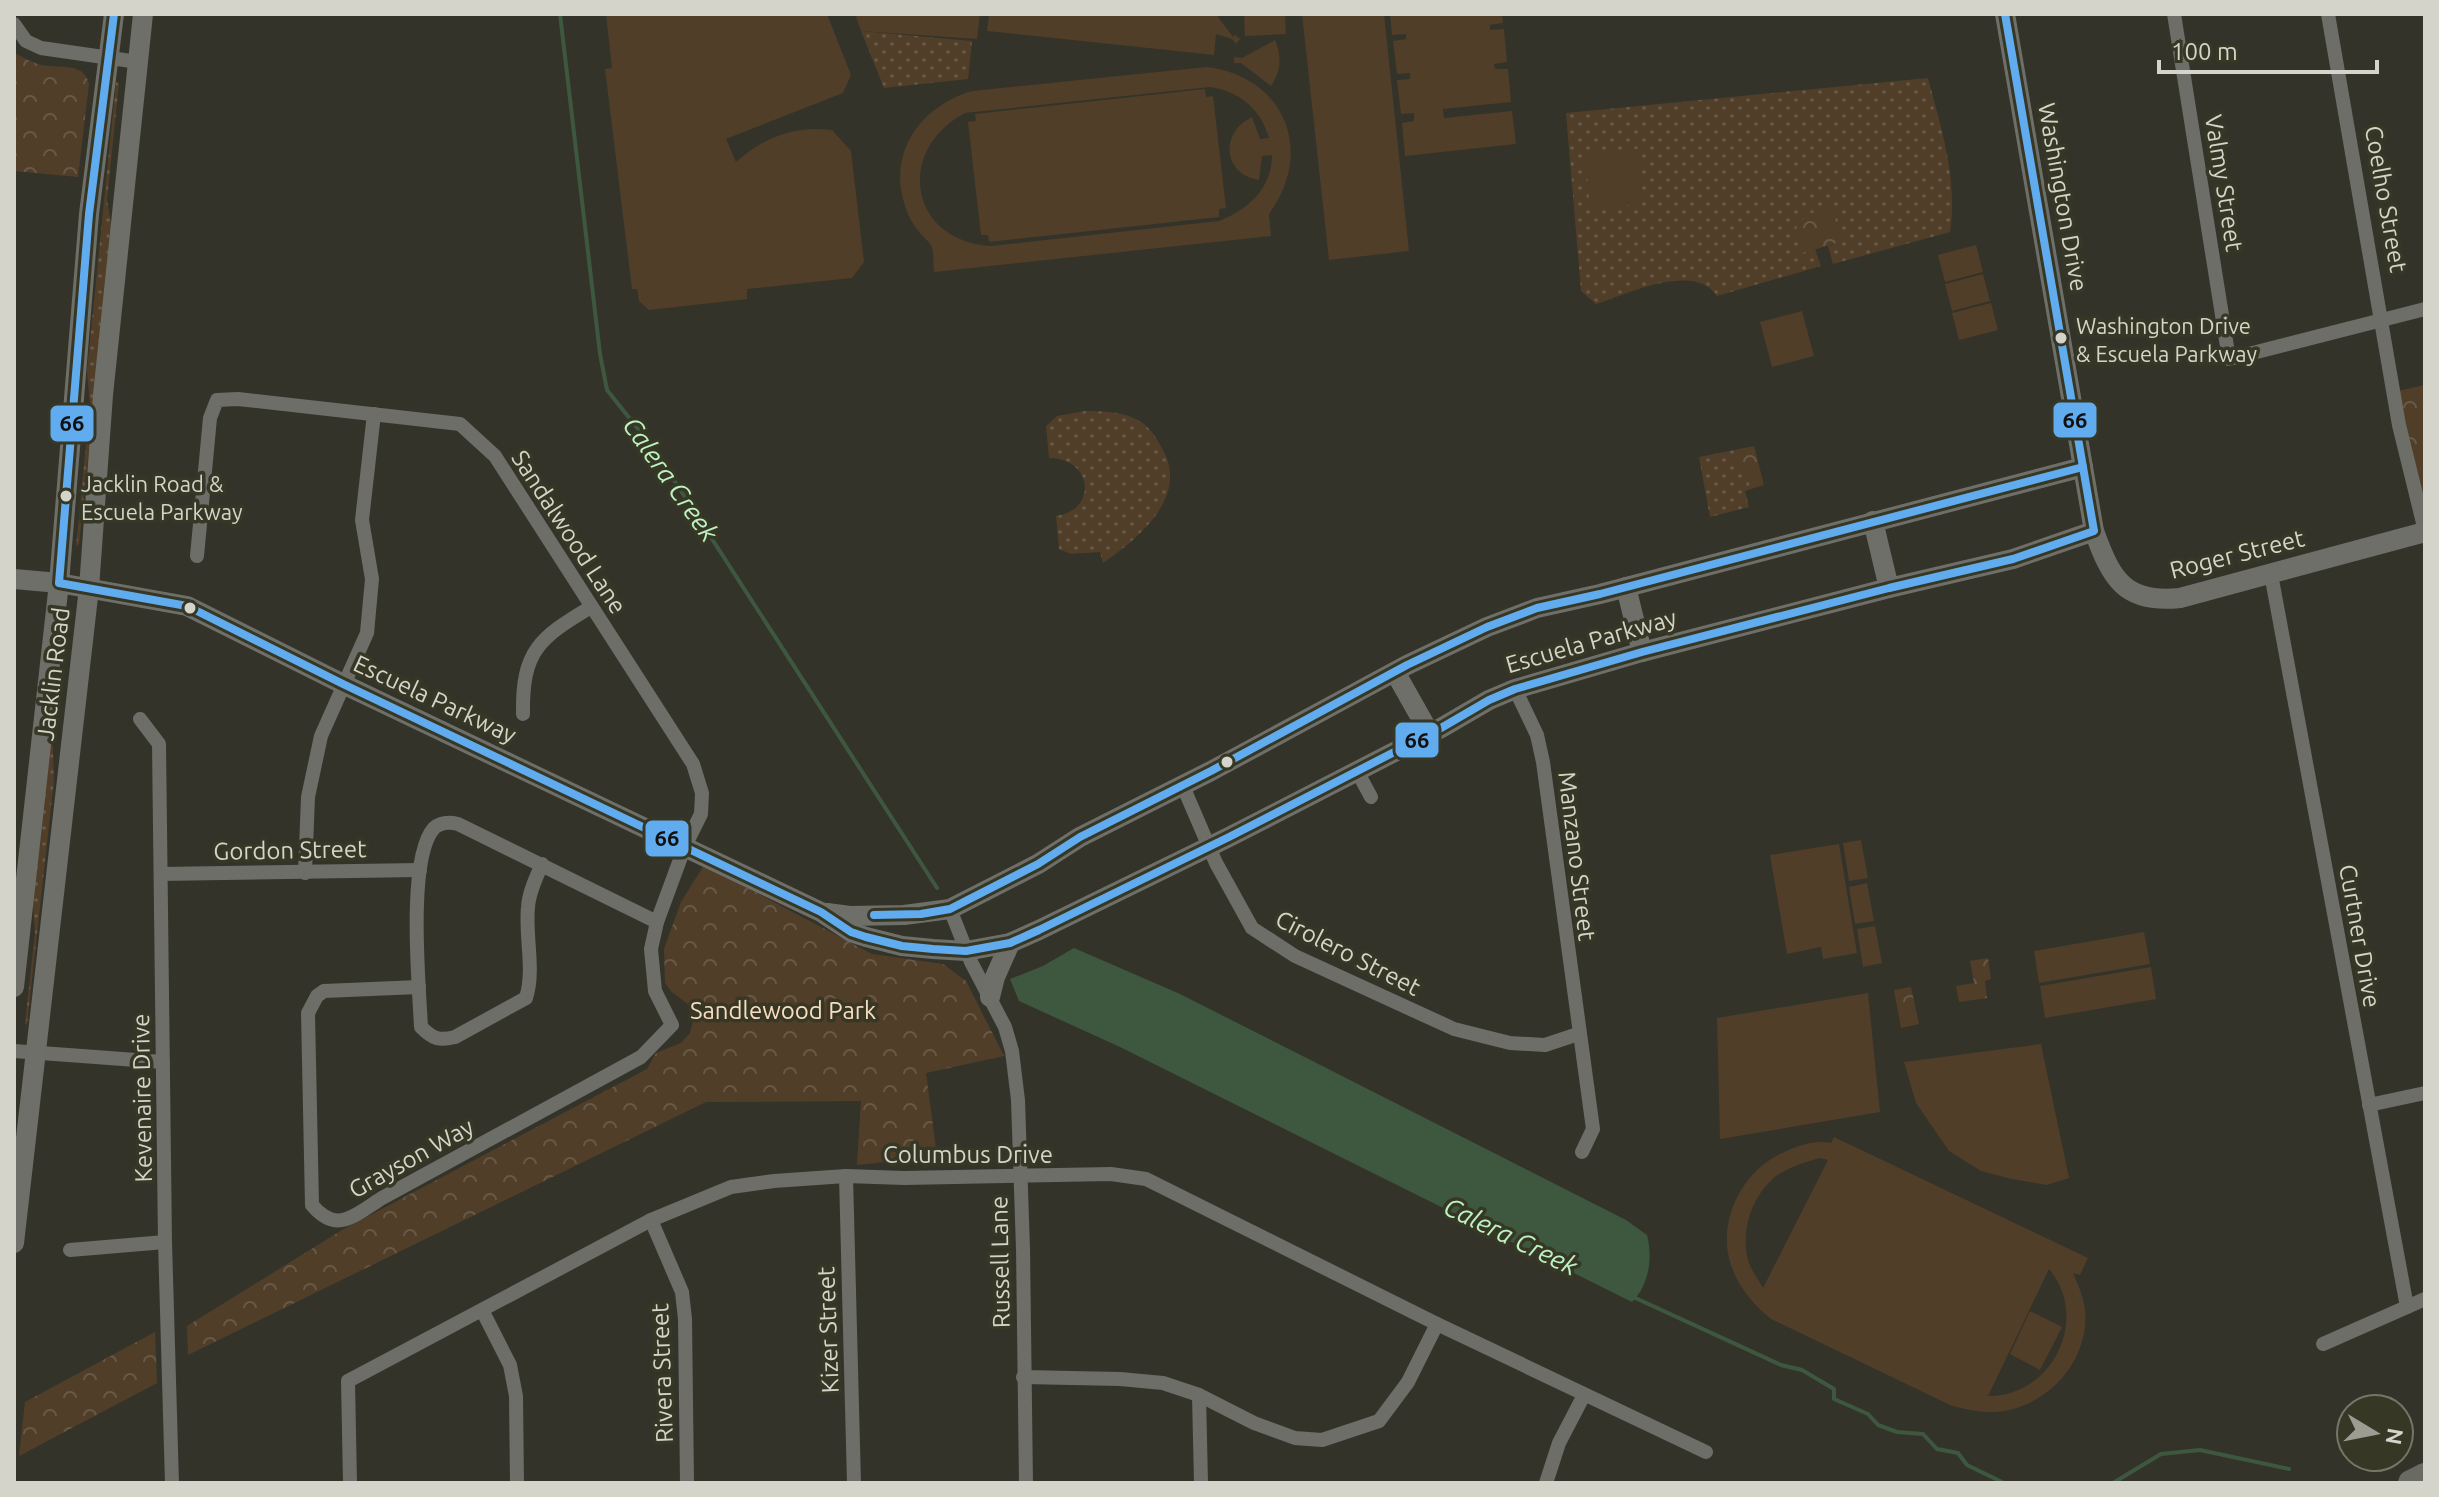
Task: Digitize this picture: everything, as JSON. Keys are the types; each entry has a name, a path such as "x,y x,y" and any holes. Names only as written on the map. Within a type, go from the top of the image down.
{"highway":[{"path":"2411,1483 2425,1476"}],"street":[{"name":"Jacklin Road","path":"14,987 59,583 89,214 114,14"},
{"name":"Jacklin Road","path":"14,1243 24,1052 89,588 103,395 143,14"},
{"name":"Washington Drive","path":"2005,14 2094,531"},
{"name":"Valmy Street","path":"2174,14 2229,359 2380,321"},
{"name":"Coelho Street","path":"2328,14 2399,425 2425,532"},
{"path":"14,24 26,41 41,48 138,62"},
{"path":"2380,321 2425,309"},
{"name":"Sandalwood Lane","path":"197,556 210,418 217,400 238,399 460,424 495,456 693,764 699,779 701,814 685,846 657,922 651,949 655,991 672,1025 641,1057"},
{"path":"305,873 308,797 321,736 367,633 372,579 362,520 374,414"},
{"name":"Escuela Parkway","path":"821,912 850,916 904,915 950,909 1038,864 1080,837 1395,672 1487,627 1537,608 2083,467"},
{"path":"1873,521 1889,588"},
{"name":"Escuela Parkway","path":"14,579 59,583 187,606 343,684 821,912 851,932 902,946 966,951 1010,943 1210,846 1515,689 1642,652 2013,559 2094,531"},
{"name":"Roger Street","path":"2094,531 2106,565 2115,578 2130,591 2150,598 2168,599 2425,532"},
{"name":"Curtner Drive","path":"2271,574 2407,1307"},
{"path":"1626,587 1642,652"},
{"path":"523,714 523,689 530,659 543,640 591,607"},
{"path":"1395,672 1430,734"},
{"name":"Manzano Street","path":"1515,689 1537,735 1543,762 1593,1129 1582,1152"},
{"name":"Kevenaire Drive","path":"140,719 159,744 165,1242 172,1483"},
{"path":"1357,771 1371,797"},
{"name":"Cirolero Street","path":"1182,784 1216,863 1252,928 1295,956 1454,1029 1510,1043 1545,1045 1578,1034"},
{"path":"542,864 531,890 528,907 529,982 526,998 455,1037 435,1039 421,1027 418,897 420,870 434,829 449,822 542,864 657,922"},
{"name":"Gordon Street","path":"161,874 420,870"},
{"name":"Russell Lane","path":"950,909 966,951 1005,1027 1012,1051 1018,1100 1026,1483"},
{"path":"990,997 1010,943"},
{"name":"Grayson Way","path":"419,987 324,991 317,996 308,1013 312,1205 329,1220 349,1219 641,1057"},
{"path":"24,1052 163,1062"},
{"path":"2369,1105 2425,1093"},
{"name":"Columbus Drive","path":"350,1483 348,1381 651,1220 731,1187 846,1176 904,1178 1111,1174 1146,1179 1437,1324 1706,1452"},
{"name":"Kizer Street","path":"846,1176 854,1483"},
{"name":"Rivera Street","path":"651,1220 682,1292 687,1483"},
{"path":"70,1250 165,1242"},
{"path":"2323,1344 2425,1299"},
{"path":"482,1310 510,1365 516,1396 517,1483"},
{"path":"1023,1377 1163,1383 1199,1395 1254,1423 1295,1438 1322,1440 1379,1421 1408,1382 1437,1324"},
{"path":"1199,1395 1201,1483"},
{"path":"1546,1483 1559,1443 1584,1395"}],"green space":[{"path":"606,14 827,14 851,75 843,93 726,139 736,162 769,140 793,131 832,130 851,151 864,262 852,278 747,289 747,299 649,310 639,301 637,289 632,289 605,69 612,68"},
{"path":"855,14 980,14 977,39 861,31"},
{"path":"989,14 1218,14 1233,37 1235,35 1240,39 1236,44 1232,39 1216,34 1214,55 987,31"},
{"path":"1244,14 1285,14 1286,34 1245,36"},
{"path":"1302,14 1384,14 1409,251 1329,260"},
{"path":"1390,14 1502,14 1503,23 1490,25 1490,30 1504,29 1507,62 1494,64 1495,69 1508,69 1511,102 1443,109 1444,118 1512,111 1516,144 1405,156 1402,123 1414,121 1414,113 1401,114 1397,80 1410,79 1410,73 1397,74 1393,41 1406,39 1406,34 1392,35"},
{"path":"861,31 972,41 968,79 884,88"},
{"path":"1275,40 1279,64 1271,86 1241,63 1234,63 1234,57 1242,58"},
{"path":"14,53 45,66 75,69 86,76 89,84 78,177 14,171"},
{"path":"1207,67 1234,74 1256,85 1273,101 1284,121 1290,142 1290,166 1283,190 1269,214 1271,236 934,272 932,247 913,224 905,206 901,167 905,150 924,120 937,108 972,91","holes":["1210,87 1239,97 1254,110 1269,138 1260,139 1252,117 1234,132 1230,152 1238,170 1259,180 1262,156 1272,155 1268,178 1256,197 1239,211 1219,221 991,246 964,241 943,229 928,212 921,192 921,171 928,149 942,129 965,113"]},
{"path":"1928,78 1950,173 1950,232 1833,264 1828,246 1840,242 1815,249 1821,266 1717,296 1708,287 1683,280 1652,285 1596,304 1581,291 1566,113"},
{"path":"116,82 119,83 107,200 112,230 79,544 76,547 90,404 87,371"},
{"path":"1205,89 1206,97 1213,96 1226,208 1219,209 1219,217 989,242 988,235 981,235 968,122 976,121 975,114"},
{"path":"1639,149 1641,194 1631,205 1590,209 1586,161 1593,151"},
{"path":"1833,208 1840,242 1802,253 1795,230 1807,214"},
{"path":"1976,245 1983,272 1945,282 1938,255"},
{"path":"1983,274 1990,301 1952,311 1945,284"},
{"path":"1991,303 1998,330 1959,340 1952,313"},
{"path":"1802,311 1814,356 1772,367 1760,322"},
{"path":"2425,385 2425,532 2393,392"},
{"path":"1085,411 1118,413 1145,425 1153,433 1169,466 1167,496 1160,509 1139,534 1103,563 1100,552 1071,554 1059,549 1056,516 1070,512 1079,504 1085,485 1075,466 1064,460 1049,458 1046,426 1057,416"},
{"path":"1754,446 1764,485 1751,489 1745,468 1737,468 1734,450"},
{"path":"1734,450 1737,467 1745,467 1751,489 1745,491 1749,507 1710,517 1699,457"},
{"path":"52,722 54,780 27,1025 35,932 33,904"},
{"path":"1861,840 1868,878 1849,881 1843,843"},
{"path":"1839,844 1857,953 1823,959 1821,947 1787,954 1770,855"},
{"name":"Sandlewood Park","path":"704,865 872,954 943,964 966,981 1004,1056 926,1073 937,1156 857,1165 861,1101 706,1102 188,1355 187,1326 342,1230 647,1069 656,1053 681,1043 690,1033 693,1021 688,1004 665,983 664,949 681,902"},
{"path":"1867,883 1874,921 1855,924 1849,887"},
{"path":"1875,926 1882,963 1863,967 1857,929"},
{"path":"2144,932 2150,964 2039,983 2034,951"},
{"path":"1988,958 1991,979 1985,981 1987,998 1959,1002 1956,986 1974,983 1970,961"},
{"path":"2151,967 2156,999 2045,1018 2040,986"},
{"path":"1911,987 1919,1024 1901,1028 1894,990"},
{"path":"1868,993 1880,1112 1720,1139 1717,1018"},
{"path":"2041,1044 2069,1178 2047,1185 1981,1171 1949,1151 1916,1103 1904,1062"},
{"path":"1834,1137 2088,1258 2080,1275 2073,1273 2085,1309 2081,1344 2074,1360 2052,1388 2022,1406 2005,1411 1977,1411 1950,1405 1771,1319 1753,1302 1734,1273 1727,1249 1727,1233 1735,1202 1753,1175 1778,1155 1811,1143 1831,1143","holes":["1820,1158 1828,1160 1763,1288 1749,1264 1746,1248 1751,1212 1762,1191 1779,1174","2049,1269 2061,1289 2066,1310 2065,1331 2058,1351 2046,1369 2030,1383 2011,1393 1988,1396"]},
{"path":"2030,1311 2062,1327 2040,1370 2010,1354"},
{"path":"155,1332 157,1383 19,1456 25,1402"}],"water":[{"path":"1074,948 1180,994 1626,1220 1647,1235 1649,1244 1648,1271 1638,1295 1632,1302 1120,1047 1019,1001 1010,979 1043,966"}],"waterway":[{"name":"Calera Creek","path":"560,14 600,354 607,390 654,449 937,888"},
{"name":"Calera Creek","path":"1631,1296 1781,1365 1802,1370 1834,1389 1834,1399 1868,1414 1878,1425 1897,1432 1923,1434 1937,1449 1958,1453 1967,1465 2004,1483"},
{"name":"Calera Creek","path":"2113,1483 2161,1454 2200,1450 2289,1469"}],"transit line":[{"name":"66","path":"114,14 89,214 59,583 187,606 343,684 821,912 851,932 902,946 966,951 1010,943 1039,930 1229,837 1515,689 1642,652 2013,559 2094,531 2005,14"},
{"name":"66","path":"874,915 921,914 950,909 1407,665 1487,627 1537,608 2083,467"}],"place":[{"name":"Washington Drive & Escuela Parkway","path":"2061,338"},
{"name":"Jacklin Road & Escuela Parkway","path":"66,496"}]}
